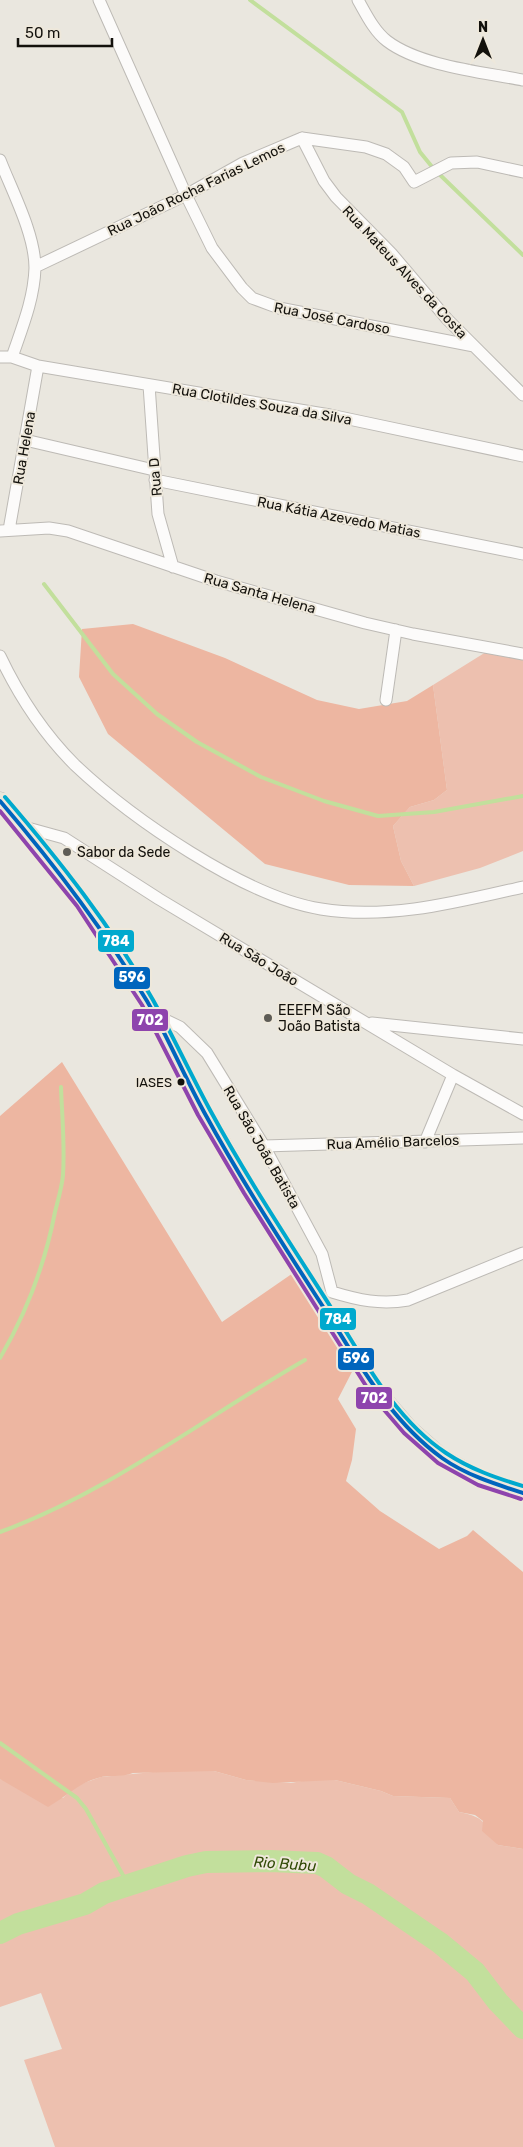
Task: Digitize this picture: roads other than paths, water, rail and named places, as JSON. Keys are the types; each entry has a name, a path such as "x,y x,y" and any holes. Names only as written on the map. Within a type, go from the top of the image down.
{"main road":[{"path":"0,801 24,828 82,902 152,1014 248,1190 326,1296 378,1393 408,1428 442,1458 480,1479 523,1493"}],"street":[{"name":"Rua José Cardoso","path":"99,0 186,196 212,248 242,288 264,304 474,346"},
{"path":"358,0 377,31 386,40 399,48 427,60 523,80"},
{"name":"Rua João Rocha Farias Lemos","path":"35,267 186,196 243,163 302,138 366,147 386,154 404,167 414,182 452,163 477,162 523,172"},
{"name":"Rua Mateus Alves da Costa","path":"302,138 324,181 336,197 391,253 447,319 523,395"},
{"path":"0,160 24,221 35,267 26,317 12,357"},
{"name":"Rua Clotildes Souza da Silva","path":"0,357 12,357 38,366 330,415 523,456"},
{"name":"Rua Helena","path":"4,530 25,440 38,366"},
{"name":"Rua D","path":"149,385 154,475 161,528 173,567"},
{"name":"Rua Kátia Azevedo Matias","path":"25,440 154,475 523,554"},
{"name":"Rua Santa Helena","path":"4,530 50,528 68,531 173,567 396,630 523,654"},
{"path":"386,700 396,630"},
{"path":"0,656 16,688 40,723 75,765 150,826 217,867 272,896 321,909 377,913 430,907 523,887"},
{"name":"Rua São João","path":"24,828 64,838 159,900 368,1022 453,1075 523,1114"},
{"name":"Rua São João Batista","path":"152,1014 180,1027 207,1053 264,1146 322,1254 326,1296"},
{"path":"368,1022 523,1040"},
{"path":"425,1142 453,1075"},
{"name":"Rua Amélio Barcelos","path":"264,1146 523,1138"},
{"path":"326,1296 374,1303 392,1303 408,1300 523,1253"}],"waterway":[{"path":"250,0 402,112 420,152 433,168"},
{"path":"437,172 523,255"},
{"path":"44,584 113,674 157,714 197,742 261,777 324,801 378,816 434,812 523,796"},
{"path":"0,1358 19,1323 34,1287 46,1250 61,1189 64,1153 61,1087"},
{"path":"0,1532 40,1516 79,1497 156,1453 305,1360"},
{"path":"0,1743 77,1798 86,1809 129,1886"},
{"name":"Rio Bubu","path":"0,1933 18,1924 85,1904 104,1893 187,1866 206,1862 270,1861 317,1863 326,1867 348,1884 368,1894 440,1943 475,1972 498,2002 523,2028"}],"place":[{"name":"Sabor da Sede","path":"67,852"},
{"name":"EEEFM São João Batista","path":"268,1018"},
{"name":"IASES","path":"181,1082"}]}
